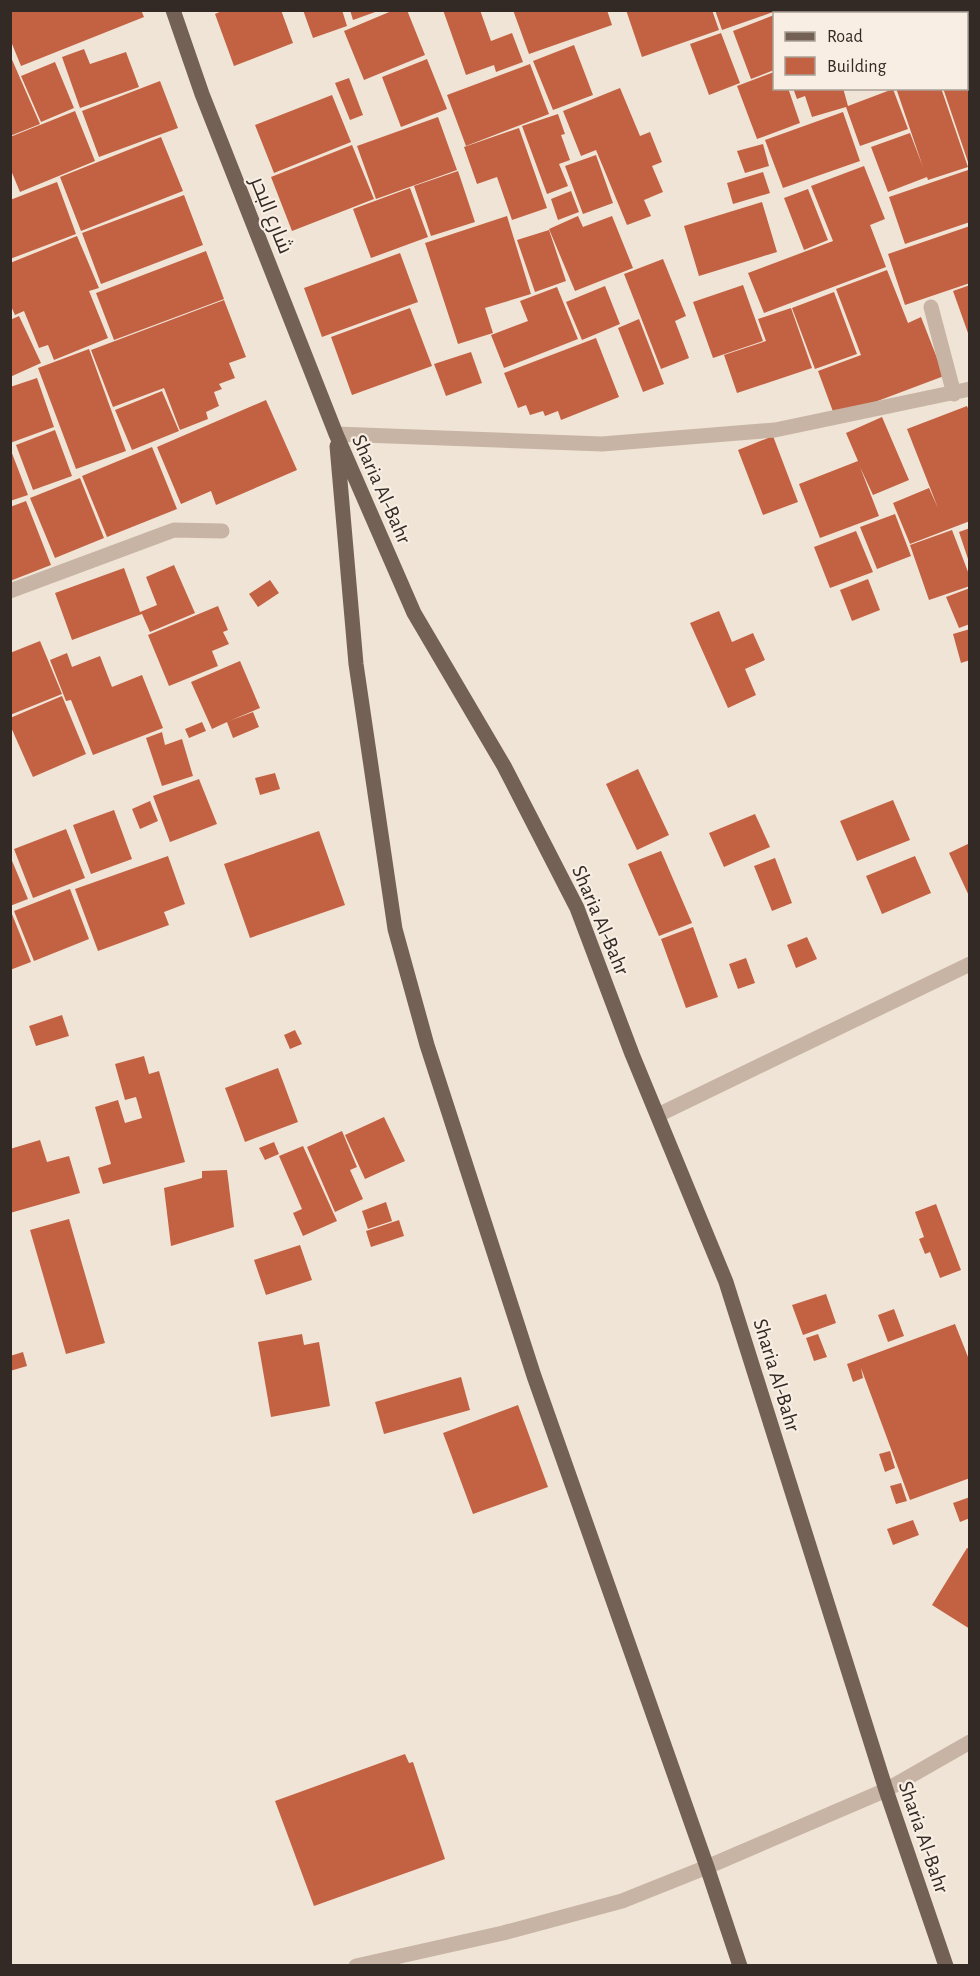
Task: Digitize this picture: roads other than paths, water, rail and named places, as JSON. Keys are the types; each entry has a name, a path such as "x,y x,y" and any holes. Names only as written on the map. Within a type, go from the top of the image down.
{"main road":[{"name":"شارع البحر","path":"173,10 202,94 336,434"},
{"name":"Sharia Al-Bahr","path":"336,434 414,613 504,766 577,908 632,1054 726,1282 886,1790 946,1965"},
{"name":"Sharia Al-Bahr","path":"336,434 356,664 395,929 427,1045 534,1376 740,1965"}],"street":[{"path":"931,307 954,394"},
{"path":"336,434 602,444 776,430 969,389"},
{"path":"10,591 174,530 222,531"},
{"path":"658,1115 969,964"},
{"path":"356,1965 503,1933 622,1901 886,1790 969,1742"}]}
